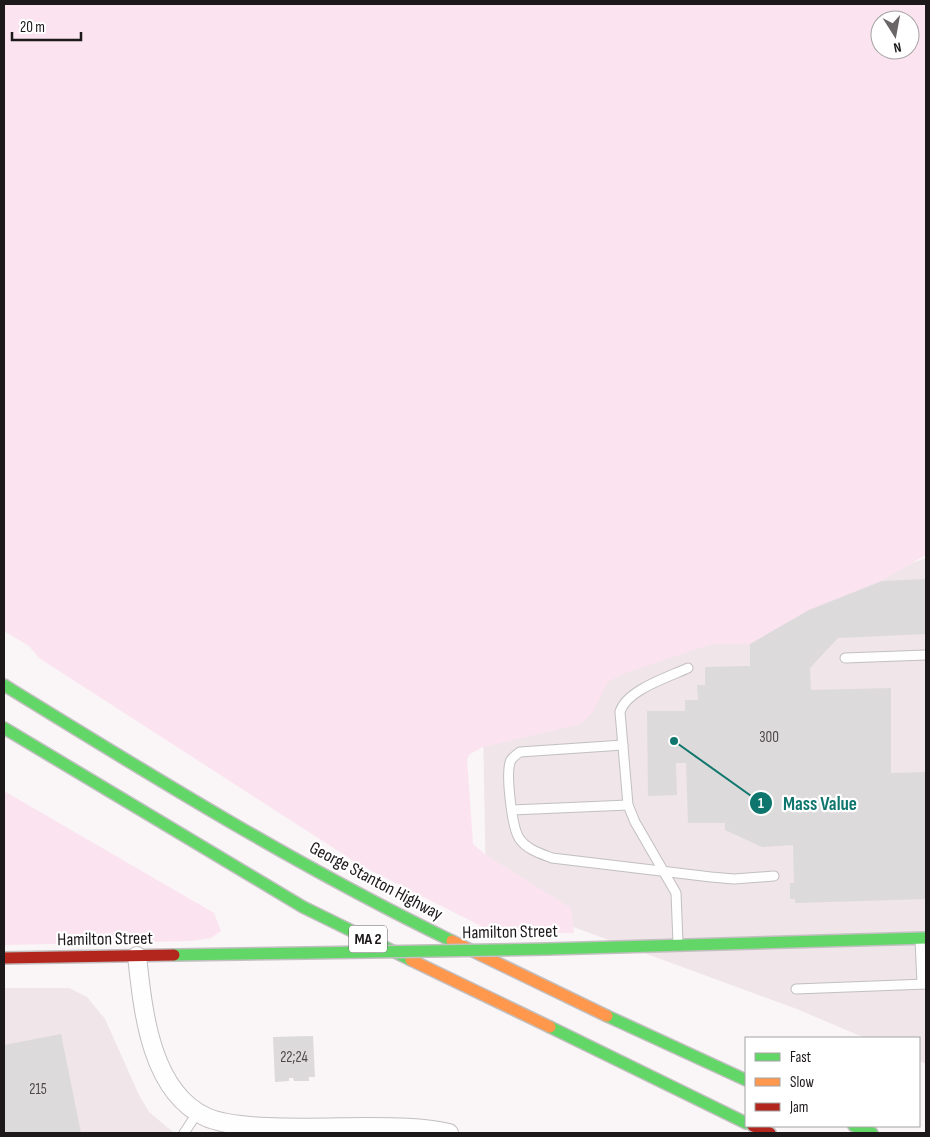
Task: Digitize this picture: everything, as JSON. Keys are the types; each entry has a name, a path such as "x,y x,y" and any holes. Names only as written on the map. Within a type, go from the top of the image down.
{"main road":[{"name":"George Stanton Highway","path":"4,685 159,780 380,906 679,1051 745,1080"},
{"name":"MA 2","path":"4,728 303,907 745,1123"},
{"name":"Hamilton Street","path":"4,958 548,949 923,938"},
{"path":"755,1127 770,1133"},
{"path":"857,1127 872,1133"}],"street":[{"path":"137,956 148,1025 157,1056 168,1082 185,1103 207,1118 239,1125 396,1127 448,1133"}],"lane":[{"path":"845,658 926,655"},
{"path":"678,945 677,899 635,822 628,805 620,712 622,704 634,694 688,668"},
{"path":"622,745 520,752 511,760 509,767 512,810 518,837 534,852 552,858 734,879 774,876"},
{"path":"512,810 628,805"},
{"path":"796,989 924,984 923,938"},
{"path":"184,1133 198,1112"}],"shaded area":[{"path":"4,4 926,4 926,555 881,581 809,610 750,644 712,644 620,675 608,682 593,712 581,724 483,747 470,754 467,759 473,844 486,855 571,908 574,933 493,932 360,865 39,658 29,646 4,631"},
{"path":"926,558 926,1064 920,1061 920,1037 863,1037 797,1009 486,895 483,721 607,671"},
{"path":"4,791 214,913 221,931 211,938 192,941 4,945"},
{"path":"4,988 69,988 87,997 105,1019 139,1095 149,1112 174,1133 4,1133"}],"building":[{"path":"926,579 926,634 838,638 810,668 811,690 891,688 891,773 926,772 926,899 795,903 795,899 790,899 790,883 794,883 793,845 762,847 725,830 725,823 688,823 686,763 676,763 677,795 648,796 647,711 685,711 685,700 698,700 697,685 705,685 705,667 750,666 750,644 809,610 882,581"},
{"path":"61,1034 81,1133 4,1133 4,1045"},
{"path":"313,1036 315,1077 309,1077 309,1081 294,1081 293,1078 289,1078 289,1081 275,1082 273,1037"}],"traffic: fast":[{"path":"4,685 225,819 337,882 452,941"},
{"path":"4,728 303,907 411,960"},
{"path":"548,949 926,938"},
{"path":"307,953 548,949"},
{"path":"174,955 307,953"},
{"path":"607,1016 745,1080"},
{"path":"550,1027 745,1123"},
{"path":"857,1127 872,1133"}],"traffic: slow":[{"path":"452,941 607,1016"},
{"path":"411,960 550,1027"}],"traffic: jam":[{"path":"4,958 174,955"},
{"path":"755,1127 770,1133"}],"place":[{"name":"Mass Value","path":"674,741"}]}
